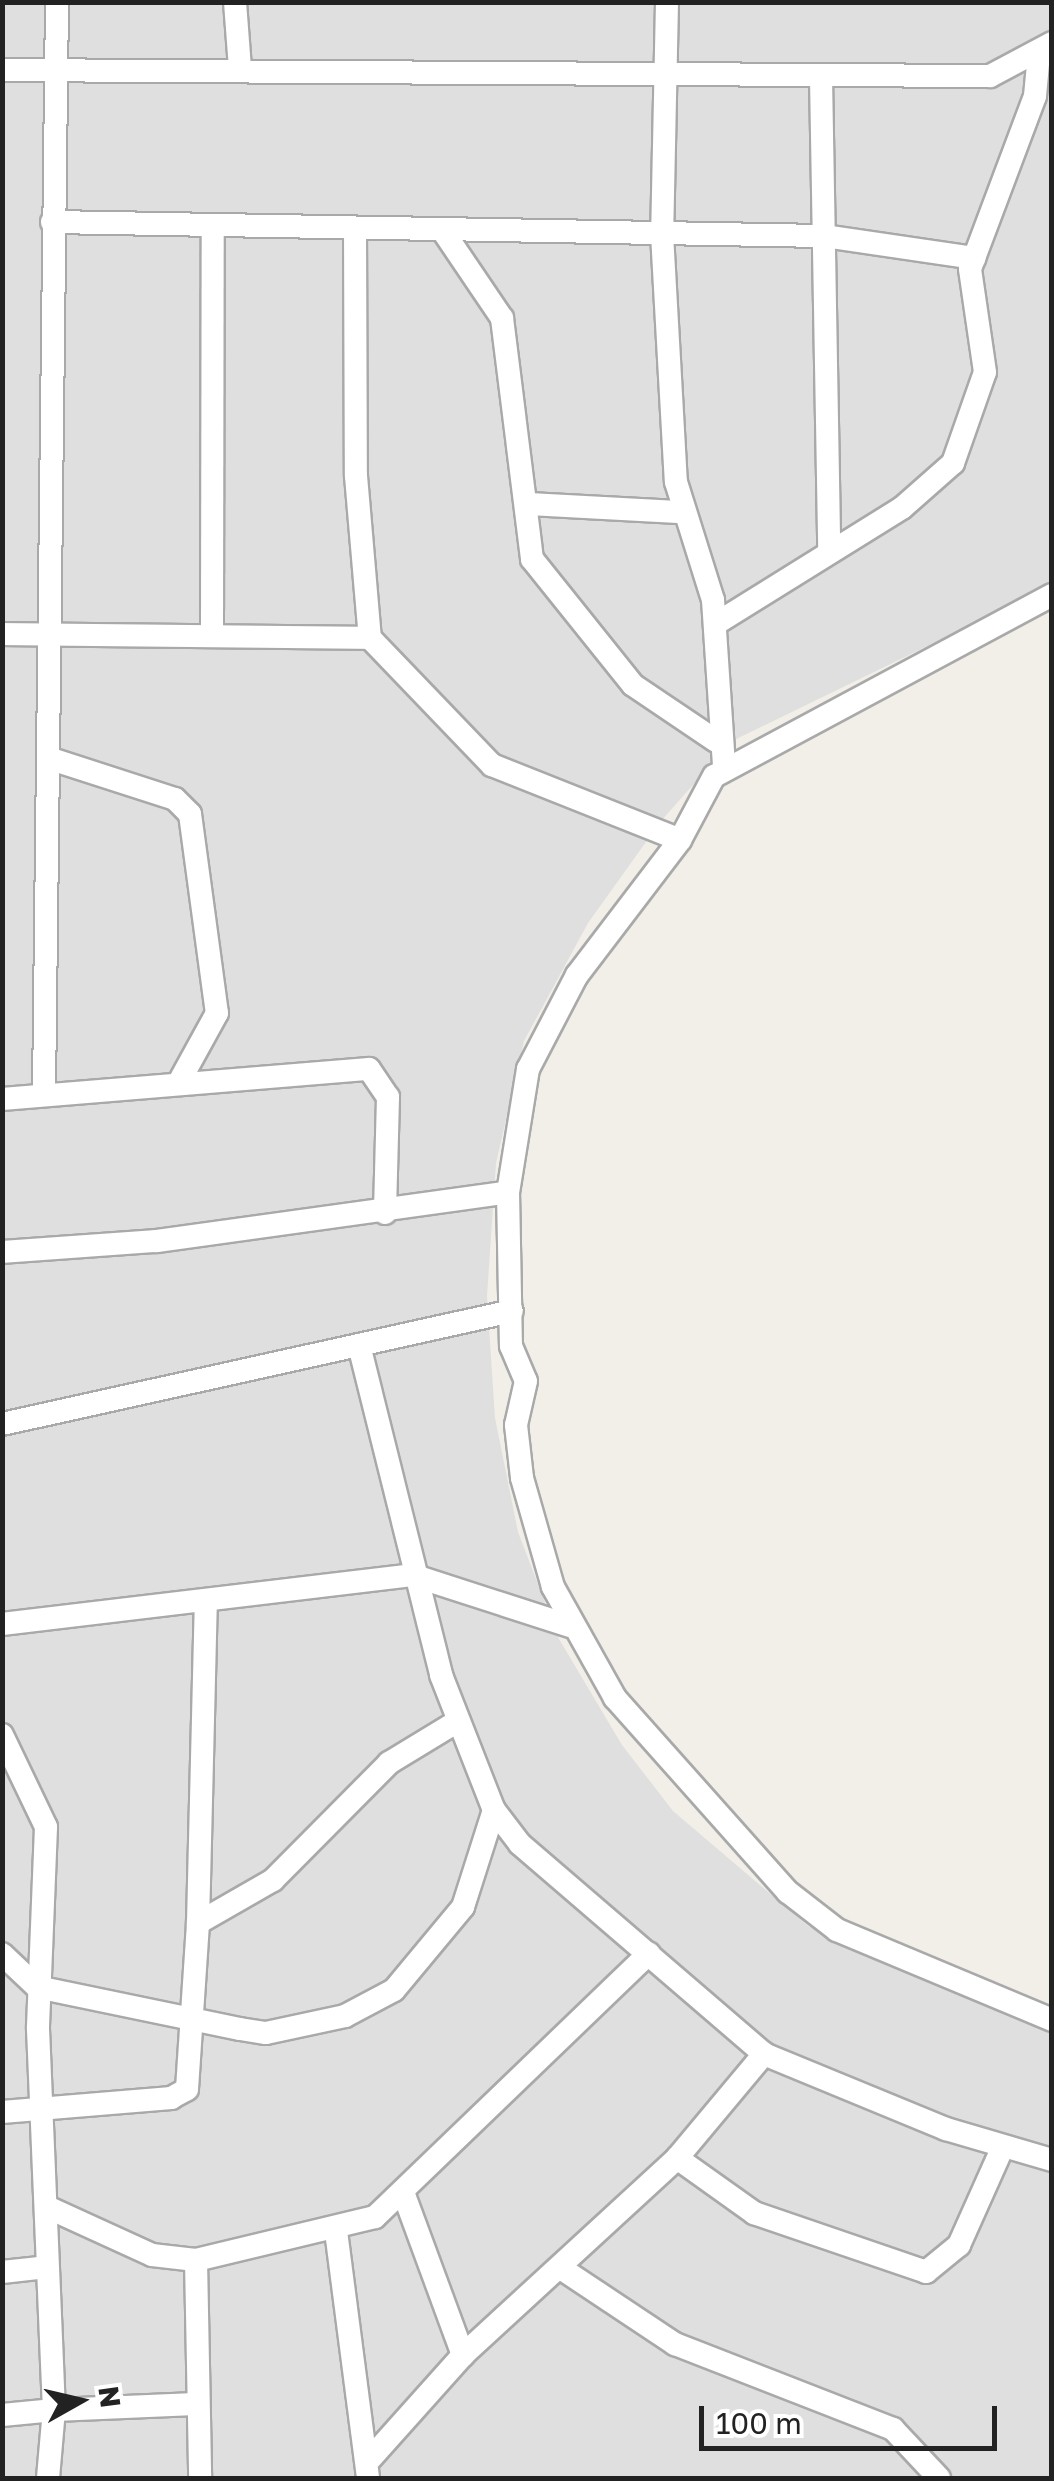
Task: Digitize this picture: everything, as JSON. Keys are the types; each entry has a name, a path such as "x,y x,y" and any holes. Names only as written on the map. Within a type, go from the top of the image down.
{"street":[{"path":"44,1094 57,2"},
{"path":"235,2 240,68"},
{"path":"666,2 661,76 662,234 678,512 717,623 716,741 724,766"},
{"path":"2,70 240,68 661,76 990,76 1046,48"},
{"path":"717,623 830,547 902,508 952,464 986,372 970,302 974,258 1035,96 1046,48"},
{"path":"820,77 830,547"},
{"path":"52,222 824,236 974,258"},
{"path":"212,630 213,226"},
{"path":"354,228 356,476 370,638 492,765 680,840"},
{"path":"443,232 502,318 538,569 634,685 716,741"},
{"path":"529,504 678,512"},
{"path":"1052,595 724,766 680,840 577,975 528,1069 508,1192 511,1346 526,1380 516,1426 522,1478 570,1626 616,1698 788,1892 896,1961 1052,2020"},
{"path":"2,634 212,630 370,638"},
{"path":"48,758 175,799 190,814 217,1013 178,1084"},
{"path":"2,1099 370,1069 388,1097 385,1212"},
{"path":"2,1252 385,1212 508,1192"},
{"path":"2,1424 512,1311"},
{"path":"359,1345 412,1575 458,1721 494,1810 520,1844 764,2054 1002,2150 1052,2160"},
{"path":"2,1624 412,1575 570,1626"},
{"path":"2,2112 171,2098 187,2089 198,1923 206,1602"},
{"path":"198,1923 273,1880 389,1764 458,1721"},
{"path":"2,1736 46,1827 37,1986 46,2108 47,2267 54,2410 48,2478"},
{"path":"2,1954 37,1986 266,2033 346,2016 394,1990 463,1907 494,1810"},
{"path":"46,2207 152,2255 196,2260 336,2231 375,2217 649,1953"},
{"path":"369,2468 463,2354 562,2268 677,2158 764,2054"},
{"path":"677,2158 754,2214 926,2272 959,2245 1002,2150"},
{"path":"403,2192 463,2354"},
{"path":"336,2231 351,2387 369,2468"},
{"path":"196,2260 200,2478"},
{"path":"2,2272 47,2267"},
{"path":"562,2268 675,2344 893,2430 938,2478"},
{"path":"2,2415 196,2404"}],"shaded area":[{"path":"3,3 1051,3 1051,586 732,741 661,821 588,923 524,1041 496,1163 487,1296 495,1418 518,1532 559,1639 622,1745 673,1811 808,1926 1051,2030 1051,2478 3,2478"}]}
